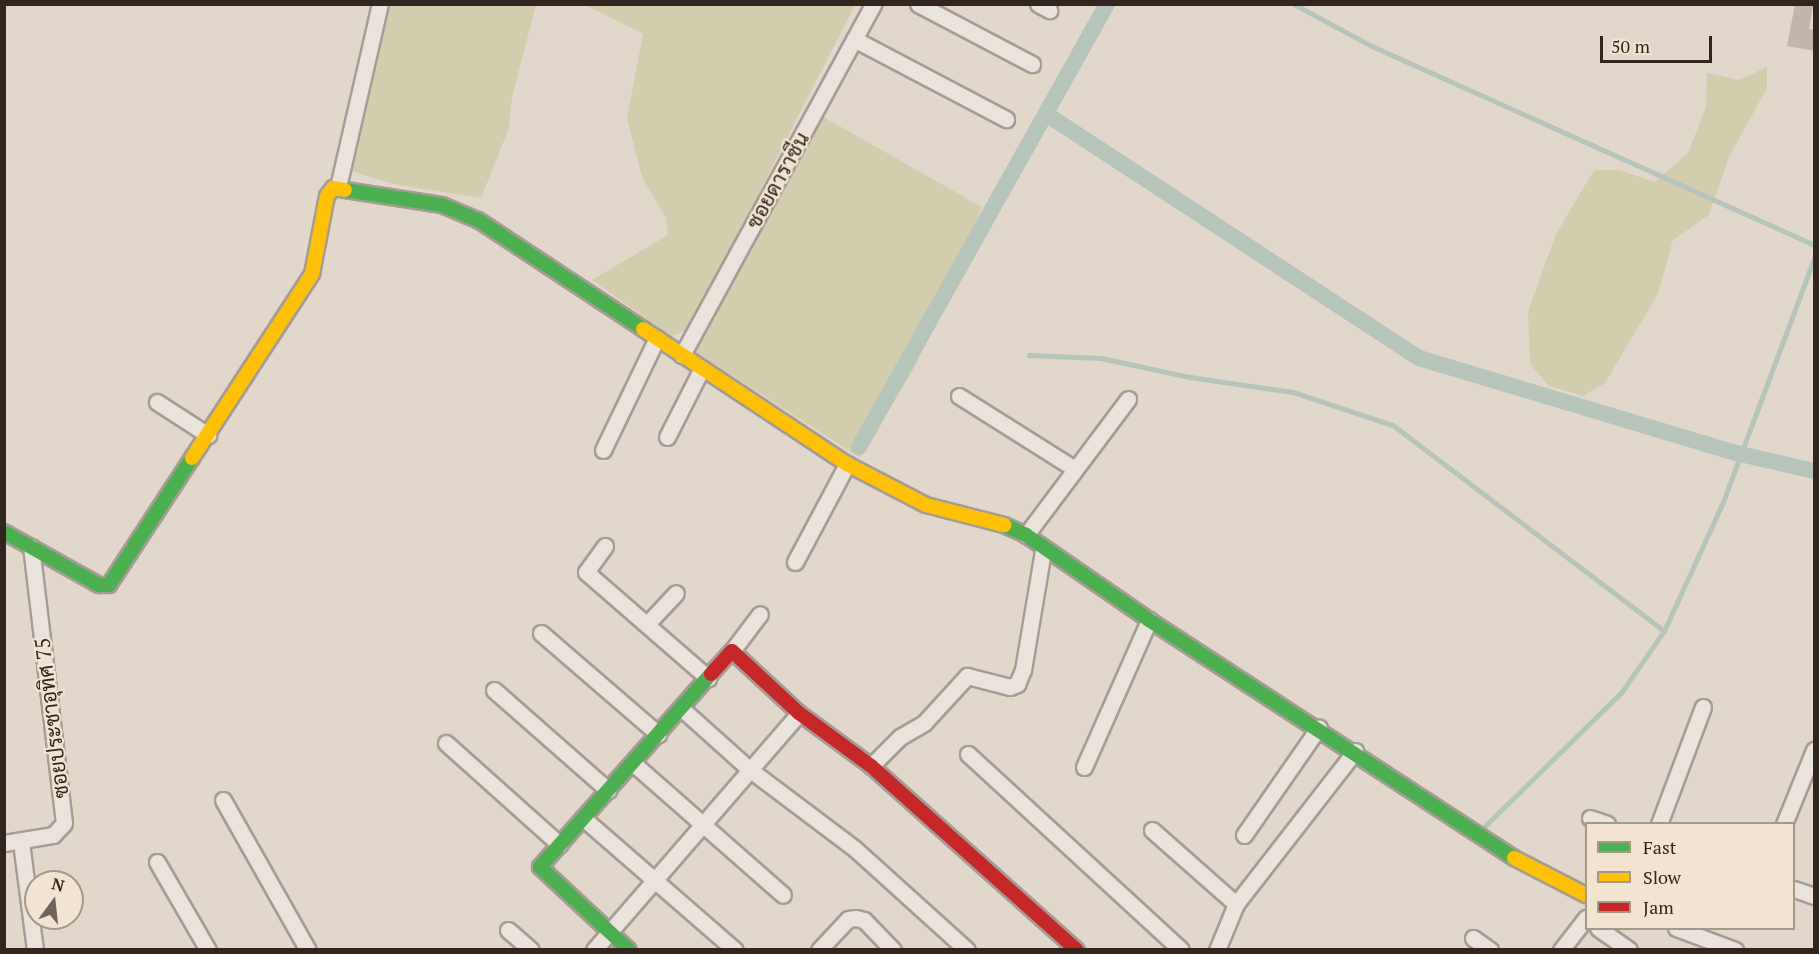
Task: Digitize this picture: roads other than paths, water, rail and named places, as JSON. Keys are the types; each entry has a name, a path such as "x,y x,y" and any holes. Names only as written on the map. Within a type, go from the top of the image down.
{"street":[{"path":"4,532 99,585 109,585 312,274 327,196 338,187 380,4"},
{"name":"ซอยดาราซีน","path":"682,355 873,4"},
{"path":"918,4 1032,64"},
{"path":"854,39 1006,119"},
{"path":"338,187 459,210 847,464 927,505 1008,526 1026,535 1043,550 1319,727 1497,849 1585,894"},
{"path":"603,450 657,338"},
{"path":"667,437 702,368"},
{"path":"959,396 1075,469"},
{"path":"1026,535 1128,399"},
{"path":"157,402 208,435"},
{"path":"795,562 847,464"},
{"path":"605,546 586,572 708,678"},
{"name":"ซอยประชาอุทิศ 75","path":"4,843 21,843 53,835 64,823 31,547"},
{"path":"871,766 900,737 924,723 967,676 1010,687 1017,684 1043,550"},
{"path":"647,624 676,593"},
{"path":"629,950 540,867 634,764 732,651 760,614"},
{"path":"1084,767 1149,620"},
{"path":"541,633 658,734"},
{"path":"732,651 800,713 871,766 1077,950"},
{"path":"494,690 608,790"},
{"path":"1660,822 1703,707"},
{"path":"681,708 749,769 854,848 967,950"},
{"path":"594,950 653,878 800,713"},
{"path":"1244,835 1319,727"},
{"path":"446,743 559,844"},
{"path":"1785,822 1815,750"},
{"path":"1217,950 1236,904 1355,751"},
{"path":"968,754 1181,950"},
{"path":"634,764 783,895"},
{"path":"223,800 308,950"},
{"path":"583,818 735,950"},
{"path":"1590,818 1601,822"},
{"path":"1152,830 1236,904"},
{"path":"21,843 35,950"},
{"path":"157,862 208,950"},
{"path":"1795,889 1815,896"},
{"path":"819,950 848,919 856,918 864,920 893,950"},
{"path":"1561,950 1585,926"},
{"path":"508,930 531,950"},
{"path":"1600,930 1629,950"},
{"path":"1681,930 1735,950"},
{"path":"1473,938 1490,950"}],"waterway":[{"path":"859,447 1107,4"},
{"path":"1294,4 1372,46 1814,245"},
{"path":"1046,114 1419,358 1740,454 1814,471"},
{"path":"1485,826 1621,693 1664,631 1723,502 1814,258"},
{"path":"1029,355 1101,358 1190,377 1293,392 1393,425 1664,631"}]}
